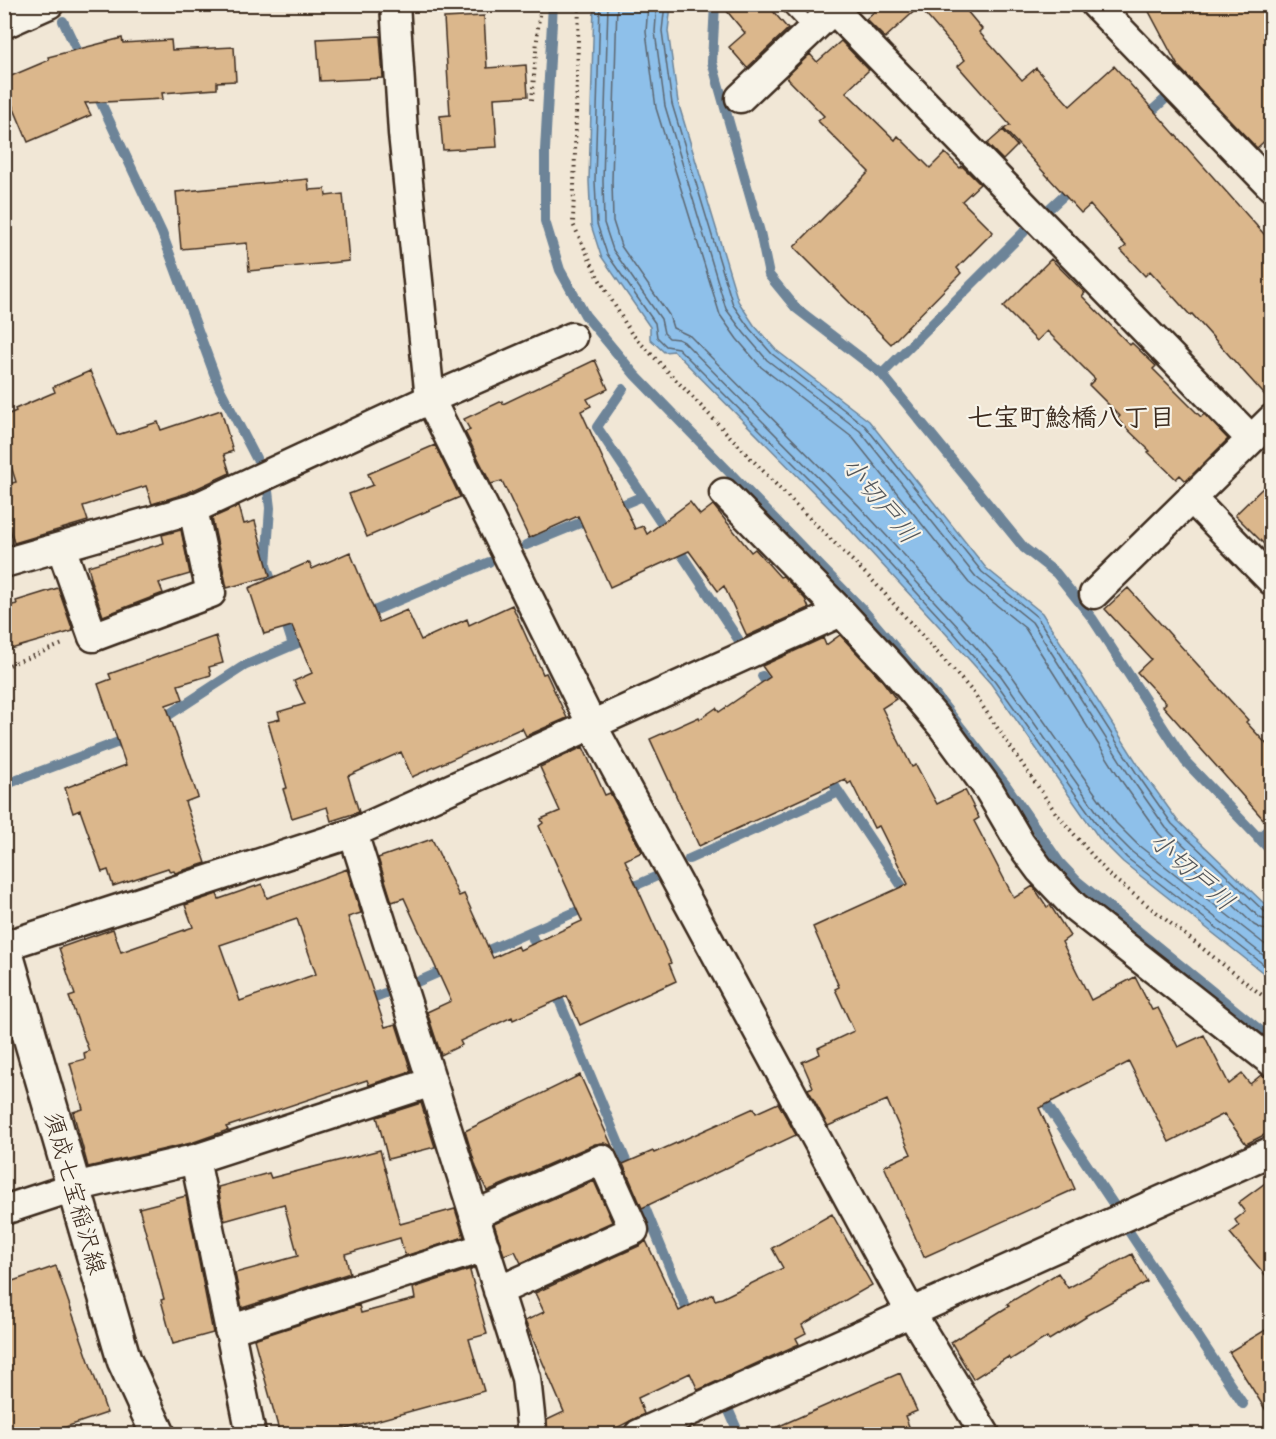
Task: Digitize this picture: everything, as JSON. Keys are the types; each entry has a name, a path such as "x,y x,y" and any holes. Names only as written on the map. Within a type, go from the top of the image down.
{"main road":[{"name":"須成七宝稲沢線","path":"4,947 124,1360 158,1434"}],"street":[{"path":"4,24 49,4"},
{"path":"395,4 403,133 430,399 592,725 911,1313 985,1434"},
{"path":"1095,4 1272,187"},
{"path":"740,98 836,7 1251,439"},
{"path":"4,563 193,509 430,399 572,337"},
{"path":"1094,594 1272,419"},
{"path":"724,493 893,668 942,726 989,790 1020,843 1040,870 1074,907 1272,1062"},
{"path":"1191,498 1272,581"},
{"path":"61,547 93,637 211,593 193,509"},
{"path":"4,947 353,833 841,612"},
{"path":"353,833 526,1378 532,1434"},
{"path":"4,1210 74,1187 195,1159 432,1082"},
{"path":"639,1434 1272,1150"},
{"path":"195,1159 251,1434"},
{"path":"474,1215 602,1159 634,1230 498,1291"},
{"path":"230,1330 484,1247"}],"lane":[{"path":"788,4 812,29"}],"path":[{"path":"532,100 540,4"},
{"path":"579,4 573,224 598,277 631,333 790,499 874,582 972,691 1056,813 1109,875 1272,1003"},
{"path":"4,667 91,632"}],"water":[{"name":"小切戸川","path":"594,5 671,5 668,31 678,102 738,301 754,325 776,350 869,421 986,568 1042,613 1142,771 1177,820 1271,910 1271,979 1123,862 1099,838 991,684 948,636 842,521 674,351 664,352 650,339 650,327 601,256 591,225 589,181"}],"building":[{"path":"721,4 767,4 788,29 747,68 729,47 745,33"},
{"path":"883,4 961,4 982,29 979,32 1022,80 1036,68 1070,106 1114,66 1272,243 1272,403 1150,271 1145,276 1121,250 1126,246 1090,205 1081,213 1004,129 1010,125 958,66 965,60 919,7 885,38 866,19"},
{"path":"1145,4 1272,4 1272,134 1257,148 1178,66"},
{"path":"484,16 487,68 526,65 528,96 494,98 497,147 443,150 440,116 450,115 444,18"},
{"path":"380,36 383,78 320,81 317,39"},
{"path":"122,38 123,43 171,40 172,50 234,47 236,81 217,82 217,89 162,93 163,99 85,103 91,115 28,142 4,85 4,79 49,60 48,57"},
{"path":"841,41 869,70 846,92 895,140 898,136 930,168 945,153 960,168 962,166 980,184 962,201 993,232 957,268 961,273 891,344 794,247 869,172 818,121 824,116 786,77 810,54 817,62"},
{"path":"1003,130 1017,146 1003,160 987,144"},
{"path":"308,179 309,190 325,189 326,196 343,194 349,261 249,271 247,243 181,249 176,192"},
{"path":"1051,259 1085,293 1082,296 1130,345 1132,343 1156,366 1153,369 1201,417 1204,414 1228,439 1186,481 1180,475 1176,479 1117,419 1120,416 1089,385 1095,379 1047,331 1037,341 1003,307"},
{"path":"595,360 608,389 587,399 591,406 581,411 635,529 643,526 647,534 690,502 700,515 713,505 751,552 755,549 780,577 783,576 805,599 809,608 747,636 724,586 718,591 689,551 610,587 578,516 529,538 502,481 491,484 465,432 470,430 464,419 502,401 503,404"},
{"path":"90,371 117,435 158,422 161,430 221,410 233,451 224,454 230,473 187,493 152,504 146,486 83,506 88,521 14,543 4,508 4,485 16,482 4,444 4,416 55,392 53,387"},
{"path":"435,445 460,497 367,537 349,494 373,485 368,474"},
{"path":"1272,479 1272,552 1235,515"},
{"path":"239,506 244,524 255,521 270,576 227,588 212,518"},
{"path":"181,530 190,574 159,583 163,593 103,616 88,566 164,543 162,535"},
{"path":"350,552 379,622 407,610 421,640 467,619 469,625 512,605 543,674 546,673 567,718 526,736 522,728 412,777 401,752 348,776 359,812 331,821 327,807 292,818 283,789 287,788 268,722 280,719 278,712 305,704 294,681 312,673 292,626 264,634 249,588 309,562 312,569"},
{"path":"58,588 73,631 4,651 4,607"},
{"path":"1128,588 1248,720 1246,722 1272,750 1272,829 1163,706 1166,703 1137,672 1151,659 1105,609"},
{"path":"840,635 881,679 896,699 882,708 912,767 916,765 937,804 965,790 979,818 974,821 1014,898 1033,886 1047,907 1050,905 1070,936 1062,942 1091,1000 1135,977 1152,1010 1158,1008 1178,1047 1204,1035 1229,1084 1242,1074 1250,1084 1261,1075 1272,1078 1272,1131 1246,1144 1224,1114 1169,1142 1129,1062 1039,1108 1075,1189 924,1257 884,1166 911,1154 887,1100 828,1126 808,1089 813,1087 802,1062 820,1054 818,1048 854,1031 835,989 839,987 813,927 908,884 879,826 874,828 851,782 848,784 845,779 699,846 650,739 699,717 700,719 716,708 719,712 770,677 762,666 823,638 826,645"},
{"path":"216,636 223,663 209,667 211,675 178,685 183,699 166,705 198,797 185,802 206,863 175,873 170,872 168,868 113,886 108,870 102,872 80,810 73,813 65,788 126,765 98,684 111,679 109,674"},
{"path":"583,747 605,795 610,793 642,852 625,860 671,963 669,964 676,981 580,1025 567,996 513,1020 512,1017 460,1041 462,1045 441,1055 427,1012 451,1001 404,898 392,902 378,858 432,839 459,896 464,894 493,958 518,946 520,950 582,921 539,826 543,823 541,819 560,811 540,767"},
{"path":"347,869 361,913 348,917 385,1027 396,1024 411,1071 369,1085 367,1080 226,1127 228,1130 191,1143 88,1167 73,1112 83,1109 70,1063 85,1059 84,1053 89,1051 69,997 75,995 59,948 113,929 121,952 193,927 185,905 217,894 219,899 262,884 267,898","holes":["297,919 316,974 240,1001 220,945"]},
{"path":"580,1075 612,1146 604,1143 595,1144 487,1191 476,1167 465,1131"},
{"path":"421,1103 435,1147 388,1159 377,1117"},
{"path":"778,1103 796,1135 642,1208 623,1164 653,1151 654,1153 754,1108 756,1113"},
{"path":"380,1150 400,1224 455,1209 464,1237 405,1256 400,1238 345,1254 350,1273 242,1308 235,1273 298,1256 284,1204 224,1221 218,1187 269,1173 271,1178"},
{"path":"1272,1178 1272,1283 1230,1233 1239,1226 1235,1220 1245,1212 1238,1203"},
{"path":"594,1181 612,1222 521,1263 515,1251 504,1255 494,1224"},
{"path":"186,1196 213,1333 173,1344 161,1300 164,1299 139,1208"},
{"path":"832,1214 872,1285 802,1325 806,1333 796,1338 799,1344 698,1390 690,1373 638,1398 644,1414 605,1434 548,1434 547,1420 564,1412 525,1321 544,1312 535,1293 646,1241 679,1311 713,1294 715,1300 722,1298 783,1268 772,1248"},
{"path":"1132,1254 1147,1282 1085,1316 1049,1340 1047,1337 1010,1360 1008,1357 973,1379 951,1342 1058,1273 1068,1288"},
{"path":"56,1266 107,1413 45,1434 4,1434 4,1284"},
{"path":"474,1268 470,1271 487,1334 469,1339 484,1391 328,1434 280,1434 254,1339 359,1305 361,1313 415,1299 413,1288"},
{"path":"1272,1326 1272,1420 1229,1352"},
{"path":"900,1373 917,1411 905,1416 912,1434 761,1434"}],"waterway":[{"path":"553,4 545,150 545,221 560,270 585,315 635,375 864,611 938,698 1006,785 1060,863 1077,881 1272,1040"},
{"path":"715,4 712,62 760,232 769,275 796,308 882,374 1024,548 1056,573 1092,618 1185,761 1272,852"},
{"path":"63,21 83,63"},
{"path":"95,90 162,233 219,387 256,458"},
{"path":"1144,118 1164,100"},
{"path":"1050,208 1075,185"},
{"path":"882,374 1024,232"},
{"path":"623,389 597,427 740,642"},
{"path":"268,491 270,508 266,566 275,591"},
{"path":"612,509 643,496"},
{"path":"526,545 592,518"},
{"path":"362,616 489,562"},
{"path":"283,614 293,645"},
{"path":"158,722 244,666 312,637"},
{"path":"762,676 773,693"},
{"path":"4,785 132,737"},
{"path":"826,773 909,897"},
{"path":"689,859 839,792"},
{"path":"1258,839 1272,826"},
{"path":"625,890 655,877"},
{"path":"477,955 589,906"},
{"path":"530,932 540,955"},
{"path":"417,982 449,968"},
{"path":"554,988 631,1173"},
{"path":"362,1002 385,993"},
{"path":"1039,1093 1114,1205"},
{"path":"639,1193 691,1320"},
{"path":"1128,1230 1243,1404"},
{"path":"729,1411 739,1434"}],"district":[{"name":"七宝町鯰橋八丁目","path":"1071,417"}]}
